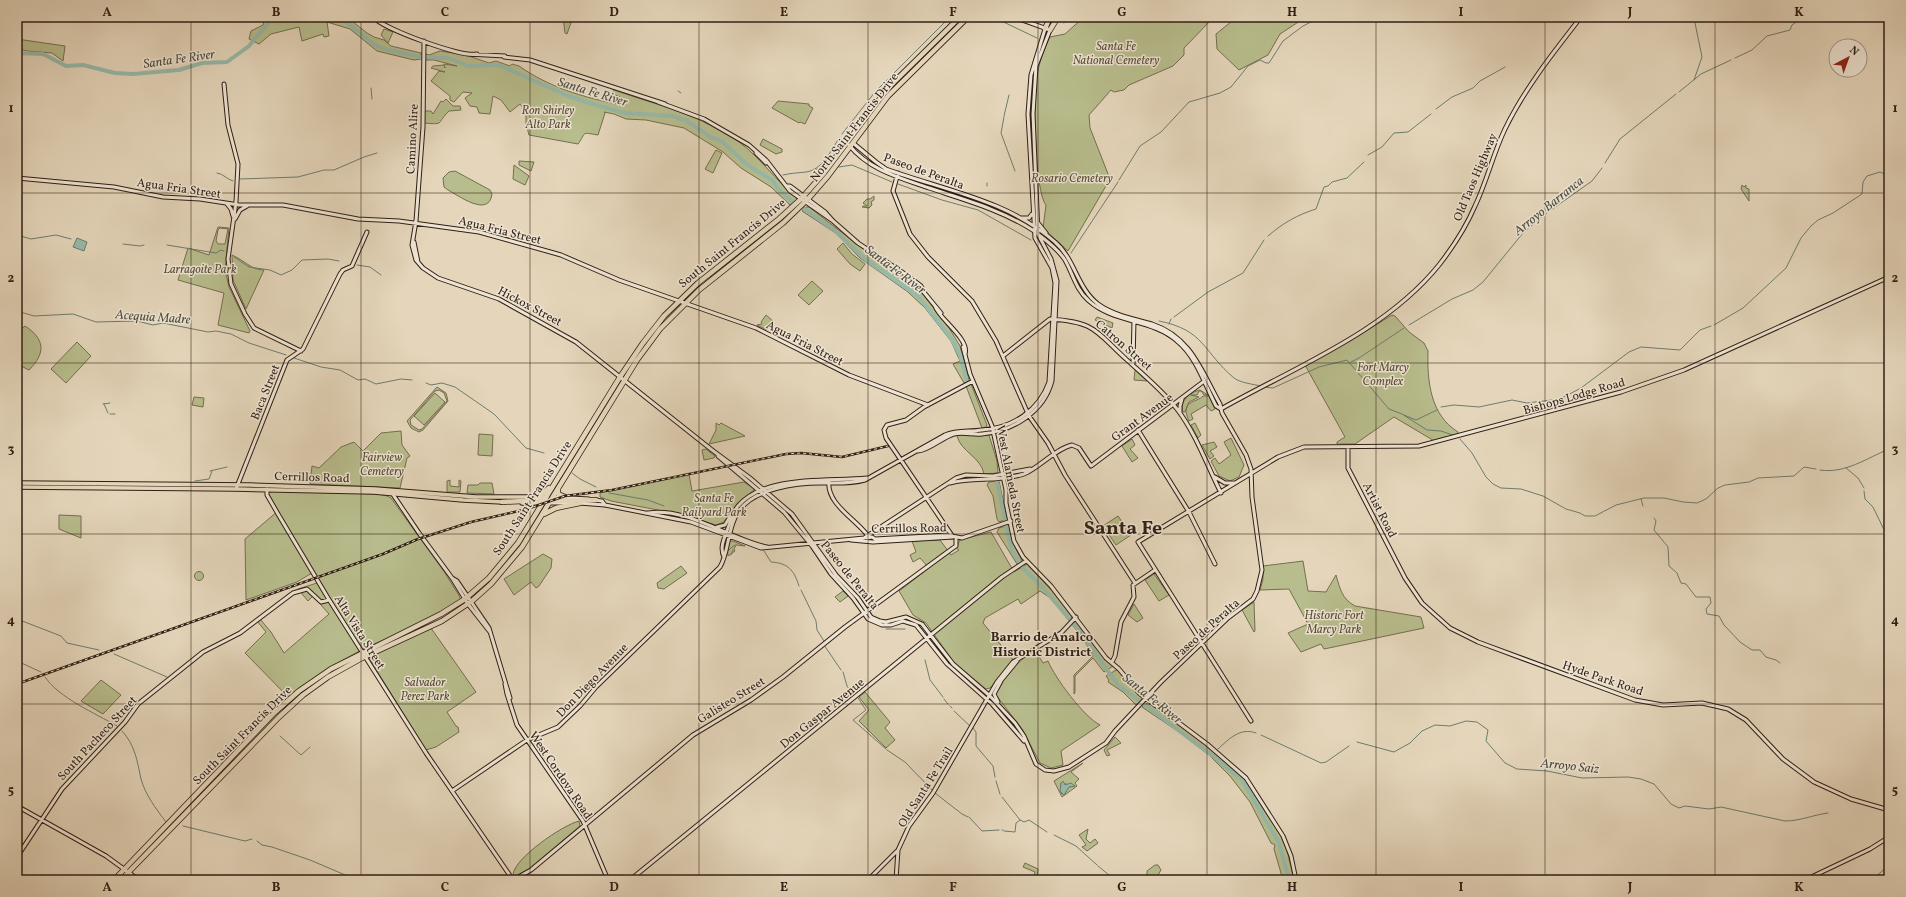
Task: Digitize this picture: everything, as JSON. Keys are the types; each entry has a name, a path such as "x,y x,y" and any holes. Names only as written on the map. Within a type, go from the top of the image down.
{"highway":[{"name":"North Saint Francis Drive","path":"805,199 828,176 891,85 960,17"},
{"name":"North Saint Francis Drive","path":"850,144 899,84 968,17"},
{"path":"1048,30 1050,17"},
{"path":"1048,30 1058,17"},
{"name":"South Saint Francis Drive","path":"114,880 127,871 291,706 328,677 365,657 442,621 470,602 507,567 537,523 567,462 642,343 679,300 805,199"},
{"name":"South Saint Francis Drive","path":"121,880 127,871 286,702 316,678 362,652 431,620 466,598 489,578 508,556 537,511 558,488 653,338 685,303 716,276 790,217 805,199"},
{"path":"539,498 548,490 567,462"},
{"path":"558,488 558,494 565,497"},
{"path":"502,502 596,500"},
{"path":"537,523 549,510 580,503"}],"main road":[{"name":"Cerrillos Road","path":"17,483 235,487 392,492 502,502"},
{"name":"Cerrillos Road","path":"17,487 235,487 392,492"},
{"name":"Cerrillos Road","path":"432,496 539,498 547,500"}],"street":[{"name":"West Alameda Street","path":"373,17 386,27 449,50 467,54 529,61 665,104 709,121 747,145 787,186 828,215 857,241 921,286 924,292 958,335 966,352 965,354 971,381 992,430 1006,490 1007,522 1025,562 1051,586 1106,658 1112,662 1145,700 1208,744 1246,778 1283,836 1291,856 1296,880"},
{"path":"1014,17 1048,30"},
{"name":"Old Taos Highway","path":"1221,409 1356,335 1384,317 1409,297 1434,271 1462,232 1476,205 1504,131 1517,105 1537,75 1581,17"},
{"path":"1048,30 1034,61 1028,94 1034,231 1036,241 1050,263 1054,276 1054,319"},
{"path":"942,440 961,433 985,432 1012,426 1029,414 1044,393 1049,382 1057,285 1055,271 1038,234 1033,94 1036,66 1048,30"},
{"name":"Camino Alire","path":"423,268 414,257 414,238 423,127 424,41"},
{"path":"224,84 228,128 238,164 236,205 228,259 229,273 234,291 250,323 259,331 301,351 340,274 343,270 352,266 368,232"},
{"name":"Paseo de Peralta","path":"850,144 878,164 898,173 995,205 1019,216 1038,228 1067,255 1081,284 1091,298 1106,308 1170,336 1181,344 1191,358 1216,406 1221,409"},
{"name":"Paseo de Peralta","path":"766,492 792,514 853,598 858,601 866,612 873,618 882,621 902,617 911,618 919,622 926,629 929,637 950,666 1008,716 1022,732 1034,761 1041,768 1054,771 1067,768 1106,743 1115,731 1140,705 1228,618 1253,599 1260,583 1262,570 1248,459 1192,353 1182,340 1169,331 1103,310 1089,301 1079,290 1061,255 1034,231 1009,217 987,208 896,179 877,169 850,144"},
{"path":"898,173 893,186 894,193 902,210 910,234 928,257 972,302 996,341 1029,414 1048,443 1074,489 1135,583"},
{"name":"Agua Fria Street","path":"17,178 113,187 163,197 236,205 283,205 358,219 479,232 553,252 618,280 756,328 849,375 928,405"},
{"path":"225,203 232,210 234,220"},
{"path":"234,220 241,210 249,205"},
{"path":"1019,216 1027,218 1033,212"},
{"path":"1037,221 1052,240"},
{"name":"Hickox Street","path":"423,268 448,282 499,298 553,328 578,344 620,377"},
{"name":"Bishops Lodge Road","path":"1155,570 1138,542 1278,457 1302,447 1421,446 1481,431 1642,386 1684,370 1889,277"},
{"path":"1003,356 1049,319 1054,319"},
{"name":"Catron Street","path":"1054,319 1077,322 1091,327 1133,364 1174,405 1181,415 1221,493"},
{"path":"1133,364 1134,320"},
{"path":"1156,329 1165,336"},
{"name":"Baca Street","path":"235,487 284,368 290,357 301,351"},
{"name":"Paseo de Peralta","path":"620,377 762,491 784,512 812,543 831,574 853,593 866,612 870,621 879,625 891,625 903,621 914,623 957,668 983,690 988,698 1026,742"},
{"path":"971,381 928,405 906,420 890,424 884,429 886,438 955,537 966,537 1007,522"},
{"name":"Grant Avenue","path":"1054,454 1069,446 1075,446 1091,466 1203,382"},
{"path":"1195,388 1204,389 1209,393"},
{"path":"1181,415 1180,406 1184,397"},
{"path":"1138,430 1189,512 1215,564"},
{"path":"715,527 725,525 737,507 762,491 800,482 852,483 865,480 918,451 936,439 955,432 985,432"},
{"path":"918,451 955,432"},
{"path":"926,448 936,439"},
{"name":"Artist Road","path":"1348,447 1348,468 1405,578"},
{"path":"860,540 870,537 881,526 956,478 966,475 994,478 999,477 1030,469 1054,454"},
{"path":"1214,477 1225,483 1237,483"},
{"path":"852,483 867,478"},
{"path":"762,491 766,492 806,484 863,479"},
{"path":"829,482 829,493 836,503 870,537"},
{"name":"Alta Vista Street","path":"267,489 267,496 329,600 452,791 513,880"},
{"path":"727,534 742,508 762,491"},
{"name":"West Cordova Road","path":"392,492 419,534 452,578 457,581 466,598 490,632 509,691 510,701 516,722 584,824 608,880"},
{"name":"Cerrillos Road","path":"547,500 565,497 596,500 605,504"},
{"name":"Cerrillos Road","path":"547,500 605,504 691,522 727,534"},
{"path":"727,534 737,507"},
{"name":"Cerrillos Road","path":"646,513 655,512 683,517 715,527 755,547 850,540 873,542 955,537"},
{"path":"793,522 804,539 801,544"},
{"name":"Don Diego Avenue","path":"452,791 527,740 562,723 580,706 596,687 719,569 724,557 722,547 727,534"},
{"name":"Cerrillos Road","path":"870,537 875,539 947,535 955,537"},
{"name":"Galisteo Street","path":"513,880 531,870 584,824 693,735 751,700 866,612 955,547 955,537"},
{"name":"Don Gaspar Avenue","path":"630,880 1006,575 1025,562"},
{"path":"826,567 836,575"},
{"path":"1112,662 1115,656 1121,622 1134,598 1133,586 1135,583 1155,570 1251,721"},
{"name":"Hyde Park Road","path":"1405,578 1422,604 1436,617 1459,634 1635,700 1667,705 1702,703 1728,709 1746,720 1783,759 1814,782 1851,799 1889,810"},
{"name":"South Pacheco Street","path":"17,857 62,789 125,722 138,704 203,652 240,633 299,590 308,589 322,602 329,600"},
{"path":"911,615 922,622 926,626 926,629"},
{"name":"Old Santa Fe Trail","path":"896,880 898,850 909,826 933,793 988,698 1018,659 1061,633 1075,618"},
{"path":"950,666 957,668"},
{"path":"983,690 990,691 999,682"},
{"path":"999,682 994,697 1008,716"},
{"path":"17,806 127,871 139,880"},
{"path":"1805,880 1870,849 1889,837"},
{"path":"868,880 898,850"},
{"path":"890,859 896,864"}],"green space":[{"path":"265,17 352,17 353,22 367,33 384,40 391,46 421,53 421,59 414,60 377,51 350,29 327,22 329,36 324,37 323,34 302,41 299,27 271,34 259,44 249,39 251,31 263,25"},
{"path":"563,17 573,17 567,34 565,33"},
{"path":"1084,17 1218,17 1212,19 1184,48 1184,55 1173,66 1129,85 1124,90 1114,92 1111,90 1089,115 1090,128 1110,179 1068,251 1043,228 1046,205 1042,197 1037,165 1035,91 1039,64 1050,37 1065,34"},
{"path":"1237,17 1306,17 1280,34 1268,55 1239,70 1217,49 1216,34"},
{"path":"384,29 393,32 388,43 381,35"},
{"path":"17,39 65,46 63,61 52,53 27,51 17,48"},
{"name":"Ron Shirley Alto Park","path":"440,51 466,55 489,63 496,61 510,66 512,64 519,66 542,80 591,98 617,104 620,97 612,94 614,90 694,118 724,133 747,148 796,197 797,201 790,205 771,187 741,168 723,152 684,128 646,120 626,119 604,112 605,113 598,135 586,133 578,144 529,135 526,123 526,112 520,104 510,112 501,100 493,96 490,114 479,113 477,107 470,106 465,98 472,93 463,92 454,102 450,100 450,96 431,81 439,71 445,72 431,68 433,66 444,65 445,68 444,64 457,66 434,60 426,60 426,54 429,55"},
{"path":"446,99 453,106 460,106 461,110 449,111 438,123 424,123 424,111 431,111 433,114 441,101 443,102"},
{"path":"778,101 809,104 809,106 813,108 805,124 799,123 772,108"},
{"path":"763,139 782,149 782,152 776,154 760,145"},
{"path":"716,150 722,153 713,173 705,169"},
{"path":"519,161 534,162 531,171 519,165"},
{"path":"514,165 529,176 525,185 513,179"},
{"path":"455,171 490,190 492,194 490,201 480,205 473,203 459,197 444,187 443,178 449,172"},
{"path":"1742,185 1744,187 1746,185 1746,188 1749,189 1749,201 1741,189"},
{"path":"874,196 874,200 871,202 872,205 869,208 862,207 867,206 863,203 867,199"},
{"path":"806,207 809,207 858,245 906,277 917,287 949,328 960,346 969,380 964,383 953,364 960,361 951,341 925,308 908,292 860,258 837,234 802,211"},
{"name":"Larragoite Park","path":"218,227 229,228 225,270 229,287 250,331 249,333 218,325 224,293 178,280 188,248 209,255","holes":["220,228 228,229 225,244 218,244 216,241 218,230"]},
{"path":"843,243 852,254 865,264 860,271 850,264 837,249"},
{"name":"Larragoite Park","path":"232,255 251,267 264,270 246,309 233,280"},
{"path":"812,281 823,291 809,305 798,295"},
{"path":"766,315 774,322 767,330 757,325 762,324 761,322"},
{"name":"Fort Marcy Complex","path":"1392,315 1395,316 1409,332 1424,343 1428,351 1428,374 1432,396 1436,407 1441,416 1458,432 1458,435 1436,442 1394,417 1355,444 1337,444 1337,442 1345,437 1305,365 1348,342"},
{"path":"1097,317 1113,323 1112,328 1095,320"},
{"path":"25,326 32,331 40,341 41,346 35,364 29,370 17,364 17,333"},
{"path":"77,342 91,356 66,383 51,369"},
{"path":"1135,370 1147,381 1134,380"},
{"path":"971,384 987,425 986,427 982,428 966,386"},
{"path":"437,387 446,393 448,401 423,430 419,432 411,428 407,421","holes":["439,390 444,393 447,401 422,429 419,430 411,425 410,420 435,391"]},
{"path":"1200,390 1208,395 1204,395 1201,391 1199,391 1197,395 1191,395 1199,397 1189,402 1185,412 1183,412 1182,408 1186,398 1189,395"},
{"path":"435,393 445,402 424,425 414,416"},
{"path":"1203,396 1209,396 1215,409 1211,411 1206,405 1191,414 1193,419 1189,421 1186,414 1187,406"},
{"path":"194,397 204,398 203,407 192,405"},
{"path":"716,423 719,425 721,423 745,436 709,444 716,430"},
{"path":"1195,423 1201,435 1198,438 1191,425"},
{"name":"Fairview Cemetery","path":"401,431 402,445 410,456 407,458 400,488 310,484 312,466 319,468 341,447 354,442 363,451 381,433"},
{"path":"479,434 493,435 492,456 478,455"},
{"path":"959,434 989,435 997,461 998,473 984,474 979,463 959,442 957,436"},
{"path":"1231,438 1244,465 1239,477 1230,481 1219,476 1211,461 1215,458 1219,464 1231,455 1224,442"},
{"path":"1132,439 1135,445 1130,449 1138,458 1132,462 1122,446"},
{"path":"1214,442 1217,447 1210,451 1214,456 1210,459 1202,445"},
{"path":"706,449 715,456 714,458 704,460 702,450"},
{"name":"Santa Fe Railyard Park","path":"689,474 692,491 744,482 755,489 738,503 724,522 716,525 684,515 611,501 600,497 600,493"},
{"path":"450,480 450,486 459,487 459,480 461,481 460,492 447,492 447,481"},
{"path":"999,481 1007,519 999,522 997,519 993,496 987,485 989,482"},
{"path":"480,483 492,483 494,494 467,493 468,485 478,485"},
{"name":"Salvador Perez Park","path":"272,491 378,494 391,498 445,573 460,597 460,600 426,621 476,692 447,712 458,727 459,732 436,747 426,750 369,658 418,633 413,627 365,648 332,666 289,698 245,653 266,632 257,621 260,619 271,632 284,653 329,614 313,596 308,601 298,589 317,583 312,573 297,582 246,600 245,539 278,511 268,493"},
{"path":"59,515 81,516 81,538 59,529"},
{"path":"1118,516 1131,535 1116,545 1103,526"},
{"path":"1009,525 1013,543 1022,561 1017,564 997,532 999,528"},
{"path":"991,532 1014,572 1027,564 1053,592 1072,617 1069,621 1052,599 1040,591 1021,604 1018,599 985,618 983,623 1014,661 990,688 986,689 955,664 926,623 913,615 899,591 929,568 920,558 913,562 910,555 916,552 912,541 940,540 951,555 959,550 956,548 960,540"},
{"path":"729,541 745,546 736,545 734,549 735,551 728,556 727,546"},
{"path":"543,554 552,559 551,568 539,586 536,588 531,582 514,595 504,579"},
{"name":"Historic Fort Marcy Park","path":"1303,561 1308,591 1326,592 1336,575 1344,597 1355,606 1421,617 1424,628 1324,649 1321,644 1301,652 1288,633 1308,624 1289,589 1260,590 1263,579 1263,566"},
{"path":"681,566 687,573 664,589 658,588 657,583"},
{"path":"197,572 201,572 203,576 201,580 197,580 195,578 195,574"},
{"path":"1154,574 1169,595 1159,601 1145,580"},
{"path":"843,591 848,596 840,602 835,597"},
{"path":"1254,602 1255,631 1254,632 1242,610"},
{"path":"1134,604 1143,618 1137,622 1128,615"},
{"path":"1076,621 1113,666 1104,672 1093,658 1075,676 1074,694 1074,675 1093,656 1081,635 1072,625"},
{"path":"1035,650 1043,663 1048,661 1063,687 1078,706 1093,721 1100,725 1061,751 1063,765 1051,768 1040,763 1022,729 996,695 997,689 1005,676 1017,664"},
{"path":"1118,669 1142,699 1136,705 1123,692 1108,682 1109,680 1106,676"},
{"path":"101,680 121,695 103,714 81,701"},
{"path":"865,692 890,722 885,728 895,740 886,748 859,721 869,710 859,697"},
{"path":"1145,703 1151,705 1210,748 1247,781 1285,842 1294,880 1283,880 1274,849 1275,845 1271,843 1250,802 1230,776 1209,755 1179,732 1142,707"},
{"path":"1115,737 1121,743 1107,750 1110,755 1107,756 1104,750"},
{"path":"1083,763 1071,772 1079,779 1075,783 1077,786 1062,797 1054,781","holes":["1061,783 1075,786 1069,787 1064,795 1061,793"]},
{"path":"579,821 580,826 529,869 516,876 513,875 515,868 530,851 551,835"},
{"path":"1088,829 1086,839 1090,843 1095,839 1098,843 1087,851 1082,847 1086,845 1079,835"},
{"path":"1025,863 1038,869 1037,877 1034,876 1035,872 1023,867"},
{"path":"1155,865 1158,865 1161,870 1158,875 1162,880 1151,880 1147,875 1147,871"}],"shaded area":[{"path":"77,238 87,242 84,251 73,247"},
{"path":"1063,781 1065,785 1071,783 1075,786 1069,787 1064,795 1060,791 1061,783"}],"waterway":[{"name":"Santa Fe River","path":"17,53 43,54 66,66 83,65 115,73 133,74 179,70 202,63 227,62 249,46 269,22 282,17"},
{"name":"Santa Fe River","path":"313,17 345,21 375,45 384,49 421,57"},
{"path":"842,134 875,92 950,17"},
{"path":"993,17 1037,38"},
{"path":"1064,23 1069,17"},
{"path":"1119,180 1140,146 1161,132 1189,102 1220,93 1231,87 1248,66 1260,60 1269,63 1283,41 1303,26 1321,17"},
{"path":"1694,80 1702,57 1695,17"},
{"name":"Arroyo Barranca","path":"1735,58 1752,50 1767,36 1790,30 1792,25 1803,17"},
{"name":"Santa Fe River","path":"426,57 448,58 468,66 499,65 568,96 592,104 625,113 672,116 687,121 709,136 723,142 745,163"},
{"name":"Arroyo Barranca","path":"1679,92 1701,74 1731,60"},
{"path":"1436,109 1452,97 1473,88 1480,81 1505,67"},
{"path":"371,88 372,99"},
{"name":"Arroyo Barranca","path":"1605,163 1620,139 1676,94"},
{"path":"1004,116 1009,95"},
{"path":"1368,155 1382,147 1394,133 1408,132 1431,114"},
{"path":"1004,117 1001,133 1015,171"},
{"path":"783,175 806,172 817,168 826,159 839,138"},
{"path":"240,179 298,177 324,170 334,170 377,153"},
{"path":"1268,236 1290,220 1316,209 1324,187 1328,186 1332,182 1347,178 1364,162"},
{"name":"Santa Fe River","path":"746,164 772,180 779,190 794,203"},
{"path":"839,167 852,165 892,182"},
{"name":"Arroyo Barranca","path":"1409,325 1452,299 1473,290 1483,282 1523,233 1544,215 1592,181 1602,168"},
{"path":"816,169 823,170"},
{"path":"1714,325 1743,308 1786,268 1801,238 1811,226 1818,220 1833,213 1862,194 1863,182 1867,176 1880,172 1889,176"},
{"path":"217,173 233,181"},
{"path":"1071,253 1118,182"},
{"path":"898,184 942,200 978,210 1031,240"},
{"name":"Santa Fe River","path":"803,208 834,230 865,259 918,296 951,338 960,355 967,382"},
{"path":"17,235 31,239 56,235 71,239"},
{"path":"1174,317 1208,292 1243,273 1264,240"},
{"path":"123,244 144,245"},
{"path":"167,245 216,253 221,250 224,251"},
{"path":"234,257 249,267 270,270 281,275 292,270 302,260 328,259 339,261"},
{"path":"357,265 370,267 381,275"},
{"name":"Acequia Madre","path":"17,311 34,316 73,314 96,322 137,321 153,325 163,323 208,332 216,331 231,334 249,343 286,355"},
{"path":"1169,324 1171,319"},
{"path":"1159,321 1174,325 1195,336 1237,380 1261,386"},
{"path":"1441,407 1454,405 1479,407 1512,400 1527,403 1560,399 1581,388 1629,352 1641,347 1680,350 1700,330 1711,326"},
{"name":"Arroyo Barranca","path":"1351,362 1404,328"},
{"name":"Acequia Madre","path":"294,358 321,367 340,370 358,380 365,379 376,384 401,379 412,380"},
{"path":"1264,387 1273,388 1319,367 1347,360 1389,409 1402,414 1427,430 1441,431 1453,435"},
{"name":"Acequia Madre","path":"426,383 431,385 442,383 455,387 494,414 526,448 544,453"},
{"path":"103,404 110,403"},
{"path":"104,404 108,413"},
{"path":"1404,415 1416,420 1437,410"},
{"path":"110,414 115,414"},
{"path":"1460,439 1472,453 1486,477 1493,484 1501,488 1521,489 1543,496 1566,509 1585,516 1595,516 1616,505 1644,498 1664,498 1697,503 1706,499 1718,488 1725,485 1749,482 1758,478 1794,476 1804,467 1816,469"},
{"path":"1820,470 1838,470 1864,461 1889,449"},
{"path":"210,471 227,467"},
{"path":"1846,468 1858,478 1864,488"},
{"path":"195,481 209,479 212,471"},
{"name":"Acequia Madre","path":"572,473 596,487"},
{"name":"Santa Fe River","path":"997,481 1005,520"},
{"path":"1864,491 1865,499 1873,507 1887,536 1889,537"},
{"name":"Acequia Madre","path":"609,493 648,500 664,506"},
{"path":"1641,499 1643,506"},
{"path":"1654,518 1656,521 1654,530 1668,547 1669,566 1677,573 1681,583 1686,584 1696,597 1710,597 1711,603 1706,609 1707,614 1719,616 1724,625 1740,642 1752,650 1760,650 1766,657 1780,663"},
{"name":"Santa Fe River","path":"1006,526 1012,551 1023,568 1043,588 1077,628 1118,685 1214,757 1242,780 1279,843 1289,880"},
{"path":"731,548 735,545"},
{"path":"728,551 731,548"},
{"path":"731,555 733,550"},
{"name":"Acequia Madre","path":"764,551 771,562 782,564 790,568 799,586"},
{"name":"Acequia Madre","path":"801,590 816,621 817,630 824,641"},
{"path":"17,619 61,636 67,643 99,650"},
{"path":"886,629 905,629"},
{"name":"Acequia Madre","path":"824,645 841,670"},
{"path":"114,654 167,677"},
{"path":"925,660 930,680 943,697"},
{"path":"17,661 41,672"},
{"name":"Acequia Madre","path":"843,672 847,686 854,695"},
{"path":"45,677 59,692 117,726"},
{"name":"Acequia Madre","path":"858,698 866,710 853,720 886,749"},
{"path":"944,699 948,704"},
{"path":"954,711 970,726"},
{"name":"Arroyo Saiz","path":"1357,742 1394,752 1410,743 1422,731 1435,725 1450,726 1466,721 1477,722 1488,730 1486,741 1505,763 1517,769 1547,771 1582,778 1628,777 1641,779 1654,784 1671,804 1679,808 1685,806 1709,809 1721,807 1785,821 1828,813"},
{"path":"973,728 976,732 976,746 993,766 995,777"},
{"path":"122,731 133,747 145,790 166,822"},
{"name":"Arroyo Saiz","path":"1218,749 1235,735 1245,732 1256,733"},
{"name":"Arroyo Saiz","path":"1261,735 1321,763 1326,762 1349,746"},
{"path":"280,736 301,755 310,747"},
{"name":"Acequia Madre","path":"887,750 905,762 932,790"},
{"path":"996,781 1000,794"},
{"name":"Acequia Madre","path":"935,793 968,817"},
{"path":"1002,797 1020,820"},
{"name":"Acequia Madre","path":"969,817 982,831 999,830"},
{"name":"Acequia Madre","path":"1004,831 1015,832 1016,823 1020,820 1024,822 1029,820 1047,832"},
{"path":"183,826 245,841 252,839"},
{"name":"Acequia Madre","path":"1054,835 1076,846 1097,865"},
{"path":"257,841 262,845 310,860 357,880"},
{"path":"1872,880 1889,865"},
{"name":"Acequia Madre","path":"1098,866 1115,880"}],"railway":[{"path":"17,684 383,554 418,539 471,522 527,509 565,496 612,490 786,454 801,453 842,457 888,446"}],"district":[{"name":"Santa Fe","path":"1123,527"},
{"name":"Barrio de Analco Historic District","path":"1042,644"}],"park label":[{"name":"Santa Fe National Cemetery","path":"1116,53"},
{"name":"Rosario Cemetery","path":"1072,178"}]}
